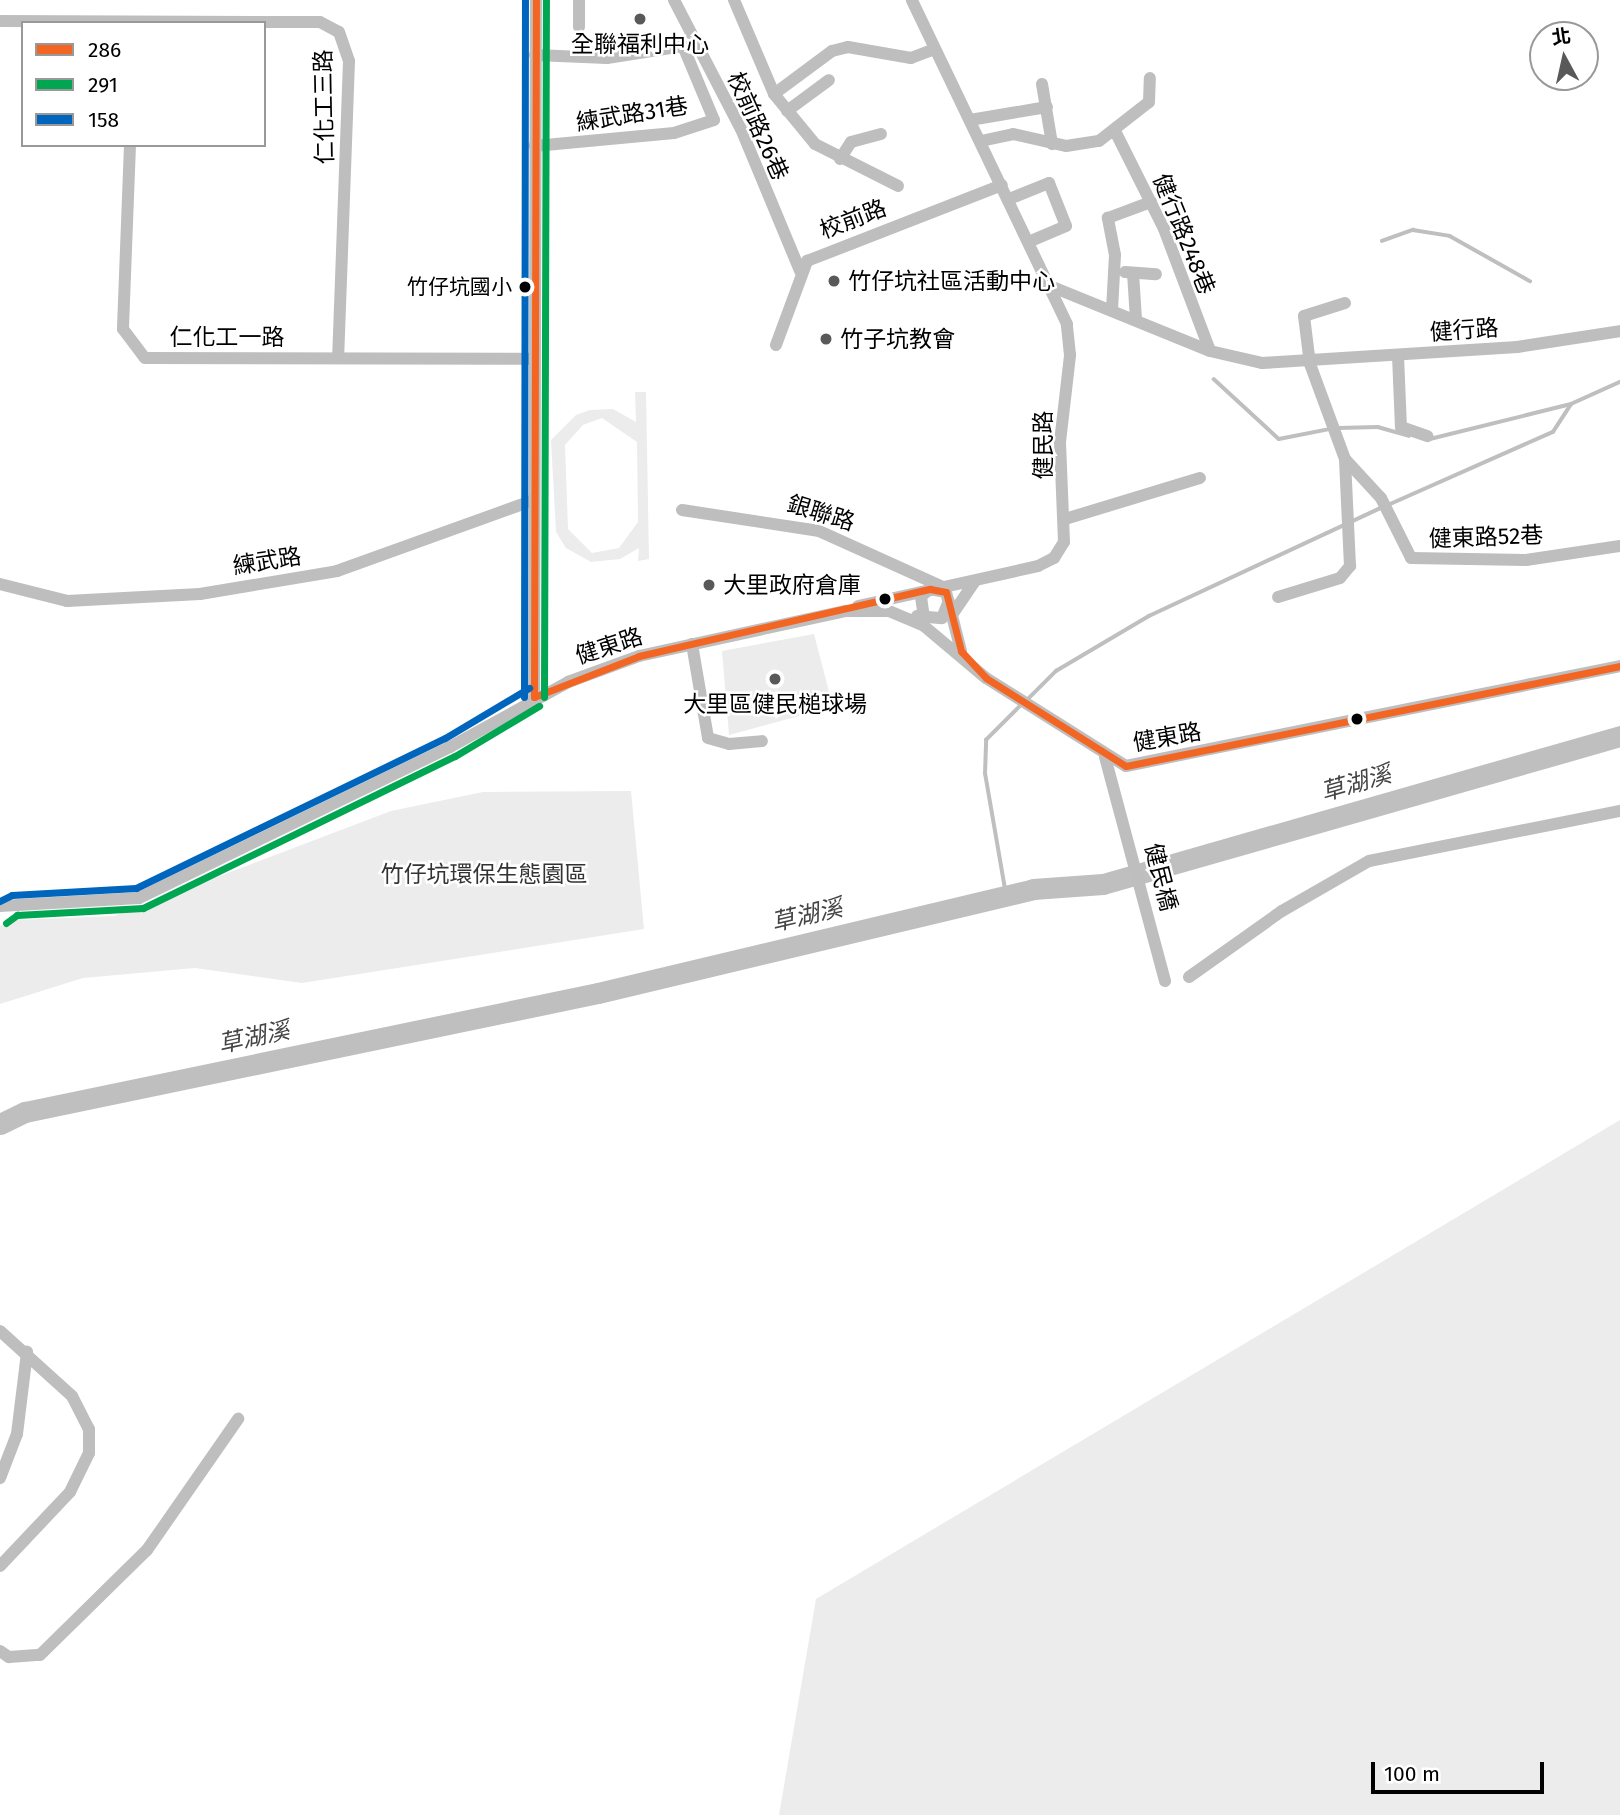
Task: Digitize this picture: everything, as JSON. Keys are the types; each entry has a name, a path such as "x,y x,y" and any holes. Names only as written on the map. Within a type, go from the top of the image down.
{"street":[{"path":"534,697 531,359 536,0"},
{"path":"579,0 579,27"},
{"name":"校前路26巷","path":"674,0 741,129 800,271"},
{"path":"734,0 774,94 815,144 898,186"},
{"name":"健民路","path":"912,0 1055,288 1070,343 1060,442 1065,519 1063,549 1054,558 961,584 935,588"},
{"name":"仁化工三路","path":"0,21 21,21"},
{"name":"仁化工三路","path":"266,22 320,22 345,39 338,358"},
{"name":"練武路31巷","path":"535,55 607,58 683,46 714,120 674,133 535,145"},
{"path":"774,94 832,51 848,47 911,58 934,49"},
{"path":"981,141 1027,134 1052,144 1116,133 1124,116 1149,102 1150,79"},
{"path":"787,111 829,80"},
{"path":"1042,85 1052,144"},
{"path":"970,120 1047,107"},
{"name":"健行路248巷","path":"1116,133 1152,202 1210,351"},
{"path":"840,159 851,142 881,134"},
{"name":"仁化工一路","path":"130,147 123,329 132,349 158,359 531,359"},
{"path":"1009,200 1049,183 1066,226 1030,241"},
{"name":"校前路","path":"800,271 836,245 1002,185"},
{"path":"1112,310 1115,271 1108,218 1152,202"},
{"path":"776,345 797,298 800,271"},
{"path":"1115,271 1156,274"},
{"path":"1133,273 1136,320"},
{"name":"健行路","path":"1055,288 1210,351 1262,363 1310,364 1620,331"},
{"path":"1278,597 1340,579 1350,566 1345,459 1310,364 1304,316 1345,303"},
{"path":"1398,356 1401,427 1427,436"},
{"name":"健東路52巷","path":"1345,459 1381,498 1411,558 1526,560 1620,546"},
{"path":"1065,519 1200,478"},
{"name":"練武路","path":"0,584 67,601 200,594 337,571 531,501"},
{"name":"銀聯路","path":"681,510 819,531 935,588"},
{"path":"954,612 977,579"},
{"path":"950,599 942,618 925,618 918,600 935,588 950,599 961,651"},
{"name":"健東路","path":"0,914 7,905 139,898 450,747 534,697 619,662 846,611 935,588"},
{"name":"健東路","path":"846,611 925,618"},
{"name":"健東路","path":"900,614 961,651 986,678 1034,706 1105,757 1126,766 1156,764 1620,666"},
{"path":"692,644 708,738 729,744 762,741"},
{"name":"健民橋","path":"1105,757 1116,782 1165,981"},
{"path":"1189,977 1282,911 1369,861 1620,811"},
{"path":"0,1331 27,1352 72,1396 89,1429 89,1453 70,1492 0,1566"},
{"path":"0,1478 18,1434 27,1352"},
{"path":"0,1651 9,1657 40,1655 147,1550 238,1419"}],"green space":[{"path":"635,392 646,392 649,559 638,561 639,548 620,559 591,562 566,548 556,532 551,440 576,415 590,410 613,409 636,422","holes":["602,418 637,442 638,522 619,548 592,553 568,529 565,445 583,425"]},
{"name":"大里區健民槌球場","path":"814,634 833,707 729,735 722,651"},
{"name":"竹仔坑環保生態園區","path":"631,791 644,929 302,983 195,968 83,978 0,1004 0,926 17,920 114,916 391,811 483,792"},
{"path":"1620,1120 1620,1815 779,1815 816,1599"}],"waterway":[{"path":"1382,241 1413,230 1450,236 1530,281"},
{"path":"1214,379 1279,439 1330,429"},
{"path":"1388,505 1553,432 1571,404 1620,382"},
{"path":"1430,439 1571,404"},
{"path":"1338,428 1378,427 1409,436"},
{"path":"1027,700 1056,671 1149,616 1381,508"},
{"path":"1006,895 985,774 986,740 1021,705"},
{"name":"草湖溪","path":"0,1124 25,1112 598,993 1033,889 1103,884 1620,736"}],"transit line":[{"name":"158","path":"524,697 525,0"},
{"name":"286","path":"534,697 536,0"},
{"name":"291","path":"544,697 546,0"},
{"name":"286","path":"534,697 639,656 930,589 946,592 961,651 986,678 1126,766 1620,666"},
{"name":"158","path":"0,901 12,895 136,888 445,738 529,688"},
{"name":"291","path":"6,923 17,915 143,908 455,756 539,706"}],"place":[{"name":"全聯福利中心","path":"640,19"},
{"name":"竹仔坑社區活動中心","path":"834,281"},
{"name":"竹仔坑國小","path":"525,287"},
{"name":"竹子坑教會","path":"826,339"},
{"name":"大里政府倉庫","path":"709,585"},
{"name":"大里區健民槌球場","path":"775,679"}]}
